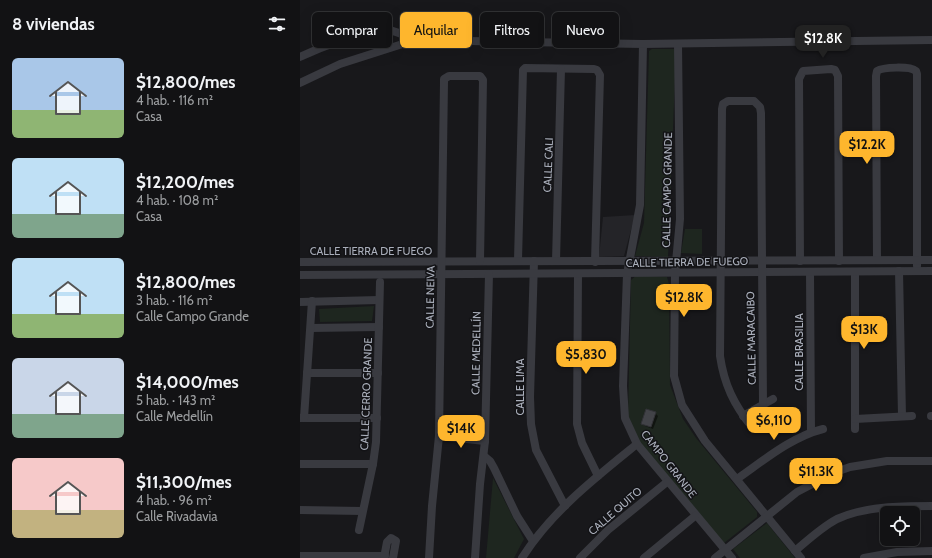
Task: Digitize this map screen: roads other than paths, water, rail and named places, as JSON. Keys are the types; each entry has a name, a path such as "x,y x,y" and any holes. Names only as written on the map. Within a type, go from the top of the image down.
{"street":[{"path":"300,58 348,39 376,31 388,30 400,34"},
{"path":"472,41 678,44 932,40"},
{"path":"627,274 628,262 640,204 643,44"},
{"name":"CALLE CAMPO GRANDE","path":"678,44 680,219 675,261 673,359 677,391 682,405 694,425 801,558"},
{"path":"300,83 340,64 400,45"},
{"path":"518,260 522,70 525,68 594,69 599,73 595,262"},
{"path":"878,260 876,76 877,72 883,68 912,68 917,74 917,271"},
{"name":"CALLE CALI","path":"556,262 562,69"},
{"path":"800,261 799,79 803,71 831,69 835,70 838,76 839,261"},
{"name":"CALLE NEIVA","path":"429,558 432,506 439,436 444,79 449,76 480,76 483,80 480,261"},
{"name":"CALLE MARACAIBO","path":"721,260 722,104 728,101 754,101 760,106 763,404"},
{"name":"CALLE TIERRA DE FUEGO","path":"300,262 442,262 518,260 556,262 932,260"},
{"path":"721,260 720,356 722,370 726,386 743,416 752,427"},
{"name":"CALLE LIMA","path":"534,261 530,397 531,424 536,450 564,506"},
{"path":"899,271 902,416"},
{"name":"CALLE TIERRA DE FUEGO","path":"442,275 932,271"},
{"name":"CALLE BRASILIA","path":"810,272 811,432"},
{"path":"855,272 855,429"},
{"name":"CALLE MEDELLÍN","path":"475,558 480,484 485,442 489,274"},
{"path":"578,274 577,424 582,443 598,476"},
{"name":"CAMPO GRANDE","path":"627,274 623,404 625,418 637,444 695,516 732,558"},
{"path":"300,275 442,275"},
{"name":"CALLE CERRO GRANDE","path":"359,530 373,464 378,418 380,282"},
{"path":"300,302 379,300"},
{"path":"312,301 311,328 302,418 378,418"},
{"path":"311,328 379,327"},
{"path":"307,373 378,373"},
{"path":"743,416 773,399"},
{"path":"855,419 912,416"},
{"path":"737,479 775,452 811,432 823,429"},
{"path":"439,436 485,442"},
{"path":"522,558 533,541 564,506 637,444"},
{"path":"484,456 494,468 517,516 533,541"},
{"path":"715,558 797,492 817,480 850,467 887,461 932,461"},
{"path":"300,464 373,464"},
{"name":"CALLE QUITO","path":"580,558 608,530 667,482"},
{"path":"795,551 819,530 849,515 876,508 932,506"},
{"path":"300,510 362,511"},
{"path":"644,558 695,516"},
{"path":"300,556 384,557 387,542 389,539 394,539 396,543 393,558"},
{"path":"864,558 897,552 932,551"}]}
